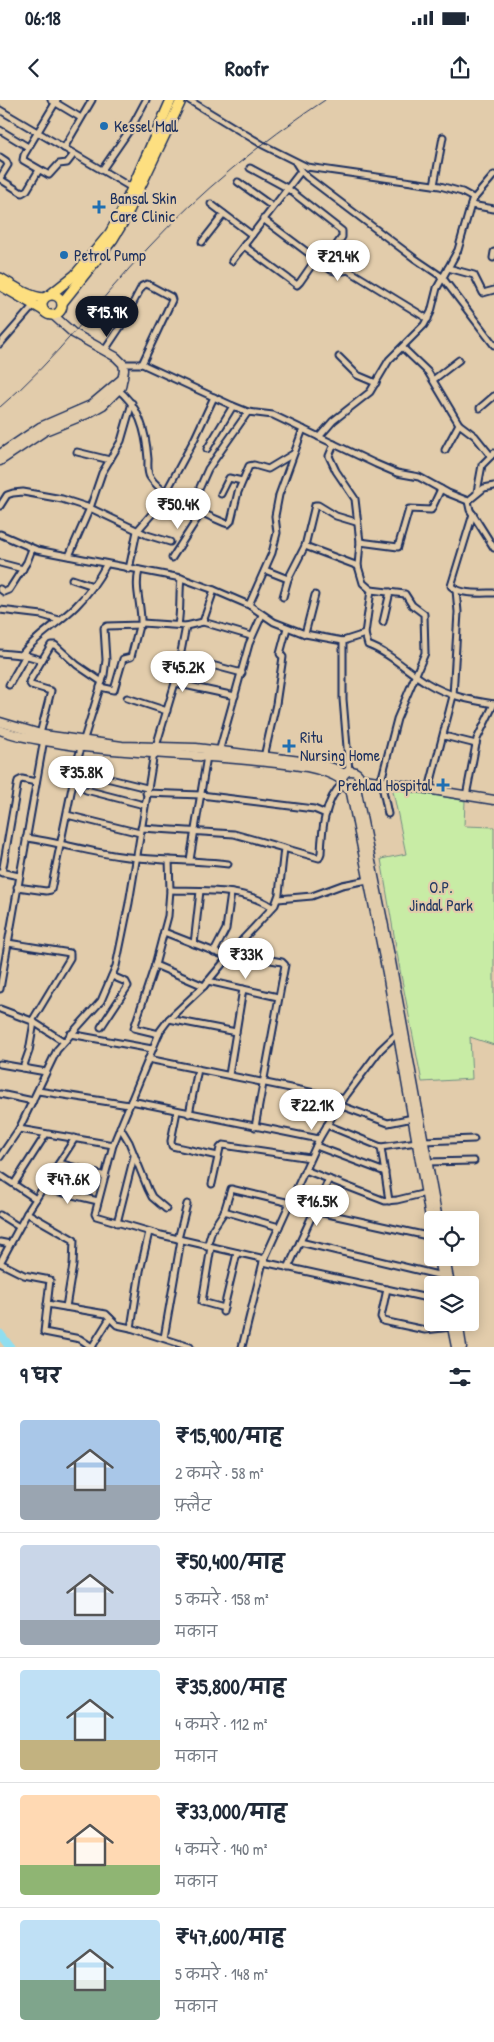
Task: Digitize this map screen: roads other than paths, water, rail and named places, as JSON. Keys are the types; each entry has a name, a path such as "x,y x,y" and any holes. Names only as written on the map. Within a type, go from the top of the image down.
{"main road":[{"path":"43,310 42,306 47,296 76,275 110,233 132,188 180,101"},
{"path":"54,315 60,311 62,303 113,239 125,219 180,101"},
{"path":"0,278 36,298 58,296 62,303"},
{"path":"0,285 49,314 54,315 73,333 105,350 122,364 123,378 116,388 93,411 46,431 0,461"},
{"path":"0,454 40,427 91,405 116,388"},
{"path":"0,722 43,737 84,744 122,746 207,756 219,754"},
{"path":"0,730 23,737 43,737"},
{"path":"155,750 264,759 315,769 347,781 359,783 359,778"},
{"path":"436,1211 427,1162 413,1118 400,1031 347,781 354,772 359,778 494,800"},
{"path":"347,781 400,1031 420,1141 429,1211"},
{"path":"440,1266 442,1276"},
{"path":"455,1331 456,1347"},
{"path":"456,1331 462,1347"}],"street":[{"path":"64,148 92,100"},
{"path":"102,170 131,128 146,100"},
{"path":"74,154 67,163 59,164 51,174 46,174 23,160 28,146 54,101 81,118"},
{"path":"180,101 296,162 317,168 434,185 462,192 473,198"},
{"path":"0,110 132,188"},
{"path":"0,130 28,146"},
{"path":"434,185 443,136"},
{"path":"0,157 8,163 0,179 22,193 39,170"},
{"path":"296,162 301,171 414,258 442,277 494,345"},
{"path":"250,168 287,188 342,231 342,237 323,264"},
{"path":"232,262 301,171"},
{"path":"320,436 333,421 365,398 389,360 403,348 428,320 435,293 458,250 473,198 494,175"},
{"path":"238,182 273,207"},
{"path":"211,204 252,235"},
{"path":"470,205 494,209"},
{"path":"202,242 224,214"},
{"path":"263,220 334,272 348,270 428,320"},
{"path":"244,246 297,284 316,259"},
{"path":"448,268 474,275 483,293 494,290"},
{"path":"105,350 121,326 142,286 147,284 171,297 172,300 142,364"},
{"path":"0,344 34,305"},
{"path":"403,348 423,365 459,424 475,436 493,454 482,465 476,492"},
{"path":"339,356 357,375 376,383"},
{"path":"433,380 459,360"},
{"path":"122,364 136,362 142,364 248,412 273,415 396,472 419,477 441,490 468,501 473,514 494,548"},
{"path":"116,388 132,403 139,414 146,448 148,474 151,479 201,513 225,523 230,523 242,481 250,465 268,469 293,454"},
{"path":"129,569 137,531 158,507 195,438 214,396"},
{"path":"480,408 494,396"},
{"path":"69,556 90,508 102,473 121,441 132,403"},
{"path":"207,449 233,406"},
{"path":"200,487 208,469 248,412"},
{"path":"445,450 459,424"},
{"path":"249,605 272,553 277,533 275,516 279,495 303,429"},
{"path":"334,444 329,454 330,460 353,494 356,505 356,522 360,542 358,566 363,583 371,590 406,595 412,605 424,614 425,653 397,719 381,781 388,814"},
{"path":"77,452 110,460"},
{"path":"221,494 229,478 242,481"},
{"path":"468,501 476,492 494,486"},
{"path":"360,542 398,547 409,509 431,510 441,490"},
{"path":"0,506 7,495 23,492 62,498 90,508 137,531 170,542"},
{"path":"282,597 288,579 305,546 313,507 316,505 340,518 356,522"},
{"path":"172,558 201,513"},
{"path":"473,514 451,583 452,588 456,590 494,593"},
{"path":"0,534 32,549 106,565 181,578 249,605 262,615 286,628 305,634 343,641 365,634"},
{"path":"305,546 358,566"},
{"path":"0,589 4,592 9,590 32,549"},
{"path":"0,563 22,569"},
{"path":"9,685 23,655 35,639 76,606 93,586 106,565"},
{"path":"0,989 2,966 18,887 51,691 31,685 29,682 53,644 101,684 114,690 124,659 131,657 140,625 136,585 139,570"},
{"path":"266,570 288,579"},
{"path":"178,625 181,608 179,601 181,578"},
{"path":"72,579 93,586"},
{"path":"203,622 214,590"},
{"path":"371,590 365,634 368,645 385,652 428,684 453,696 494,704 478,733 466,796"},
{"path":"429,789 453,696 458,612 456,590"},
{"path":"384,622 390,592"},
{"path":"305,634 315,595"},
{"path":"0,610 42,615 59,620"},
{"path":"219,754 251,636 262,615"},
{"path":"18,887 51,890 62,844 78,758 84,744 106,660 104,628 107,626 140,625 186,626 203,622 251,636"},
{"path":"0,1157 19,1129 46,1072 63,1042 101,1001 112,976 122,943 144,805 155,750 175,683 186,626"},
{"path":"264,759 276,704 283,656 280,654 286,628"},
{"path":"67,815 140,831 195,831 234,834 319,858 321,853 322,827 326,814 336,791 347,781 343,700 343,641"},
{"path":"0,654 23,655 42,660"},
{"path":"180,659 242,673"},
{"path":"175,683 235,696"},
{"path":"127,698 166,711"},
{"path":"444,736 476,744"},
{"path":"190,860 207,756"},
{"path":"90,774 147,790 314,809 326,814"},
{"path":"19,876 1,873 18,781 36,782"},
{"path":"86,790 144,805"},
{"path":"26,838 136,858 190,860 228,864"},
{"path":"284,848 278,899 272,908 206,984 169,1019 158,1034 112,1145 95,1214 96,1216 149,1232 237,1253 288,1268 424,1297"},
{"path":"158,1034 134,1028 156,965 164,932 170,890 170,860"},
{"path":"278,899 312,896 342,885 368,880"},
{"path":"170,890 230,893 258,898 272,908"},
{"path":"194,944 200,891"},
{"path":"214,952 226,929 230,893"},
{"path":"164,932 214,952 284,963 285,965 255,1127"},
{"path":"8,943 70,953 70,958 33,1022 30,1046 23,1068"},
{"path":"156,965 206,984 243,989 278,997"},
{"path":"101,1027 128,986 126,982 112,976"},
{"path":"229,1075 243,989"},
{"path":"0,1009 33,1022 63,1042"},
{"path":"169,1019 236,1032"},
{"path":"242,1347 264,1261 319,1139 344,1099 380,1050 400,1031"},
{"path":"70,1034 152,1049"},
{"path":"148,1059 344,1099"},
{"path":"0,1064 46,1072"},
{"path":"189,1114 198,1069"},
{"path":"38,1091 177,1111 319,1139"},
{"path":"0,1094 33,1101"},
{"path":"340,1105 388,1124 413,1118"},
{"path":"177,1111 171,1141 172,1146 218,1156"},
{"path":"327,1125 381,1147 420,1141 474,1139"},
{"path":"120,1127 152,1197 166,1209"},
{"path":"19,1129 112,1145"},
{"path":"14,1184 46,1134"},
{"path":"75,1138 27,1213 0,1263 24,1274 50,1280 44,1332 77,1338 92,1347 110,1318"},
{"path":"212,1184 220,1148 223,1145 310,1158"},
{"path":"316,1146 385,1172"},
{"path":"381,1147 389,1201"},
{"path":"117,1223 134,1156"},
{"path":"427,1162 474,1161"},
{"path":"59,1163 105,1176"},
{"path":"305,1170 380,1200 389,1201 426,1193"},
{"path":"0,1175 36,1199"},
{"path":"288,1268 328,1179"},
{"path":"43,1188 98,1201"},
{"path":"237,1253 223,1310 202,1302 212,1230 224,1211 230,1191 232,1189 290,1202"},
{"path":"164,1338 187,1204"},
{"path":"224,1211 279,1227"},
{"path":"314,1211 424,1234"},
{"path":"27,1213 74,1240 72,1270 66,1307"},
{"path":"0,1215 19,1227"},
{"path":"131,1328 140,1271 149,1232"},
{"path":"0,1242 10,1244"},
{"path":"300,1242 442,1276"},
{"path":"387,1289 381,1318 383,1321 424,1330"},
{"path":"47,1304 106,1314 117,1325 190,1347"}],"waterway":[{"path":"0,1334 10,1347"}],"railway":[{"path":"0,407 40,370 148,248 189,207 232,169 278,133 325,100"}],"place":[{"name":"Kessel Mall","path":"104,126"},
{"name":"Bansal Skin Care Clinic","path":"99,207"},
{"name":"Petrol Pump","path":"64,255"},
{"name":"Ritu Nursing Home","path":"289,746"},
{"name":"Prehlad Hospital","path":"443,785"}],"park label":[{"name":"O.P. Jindal Park","path":"441,896"}]}
